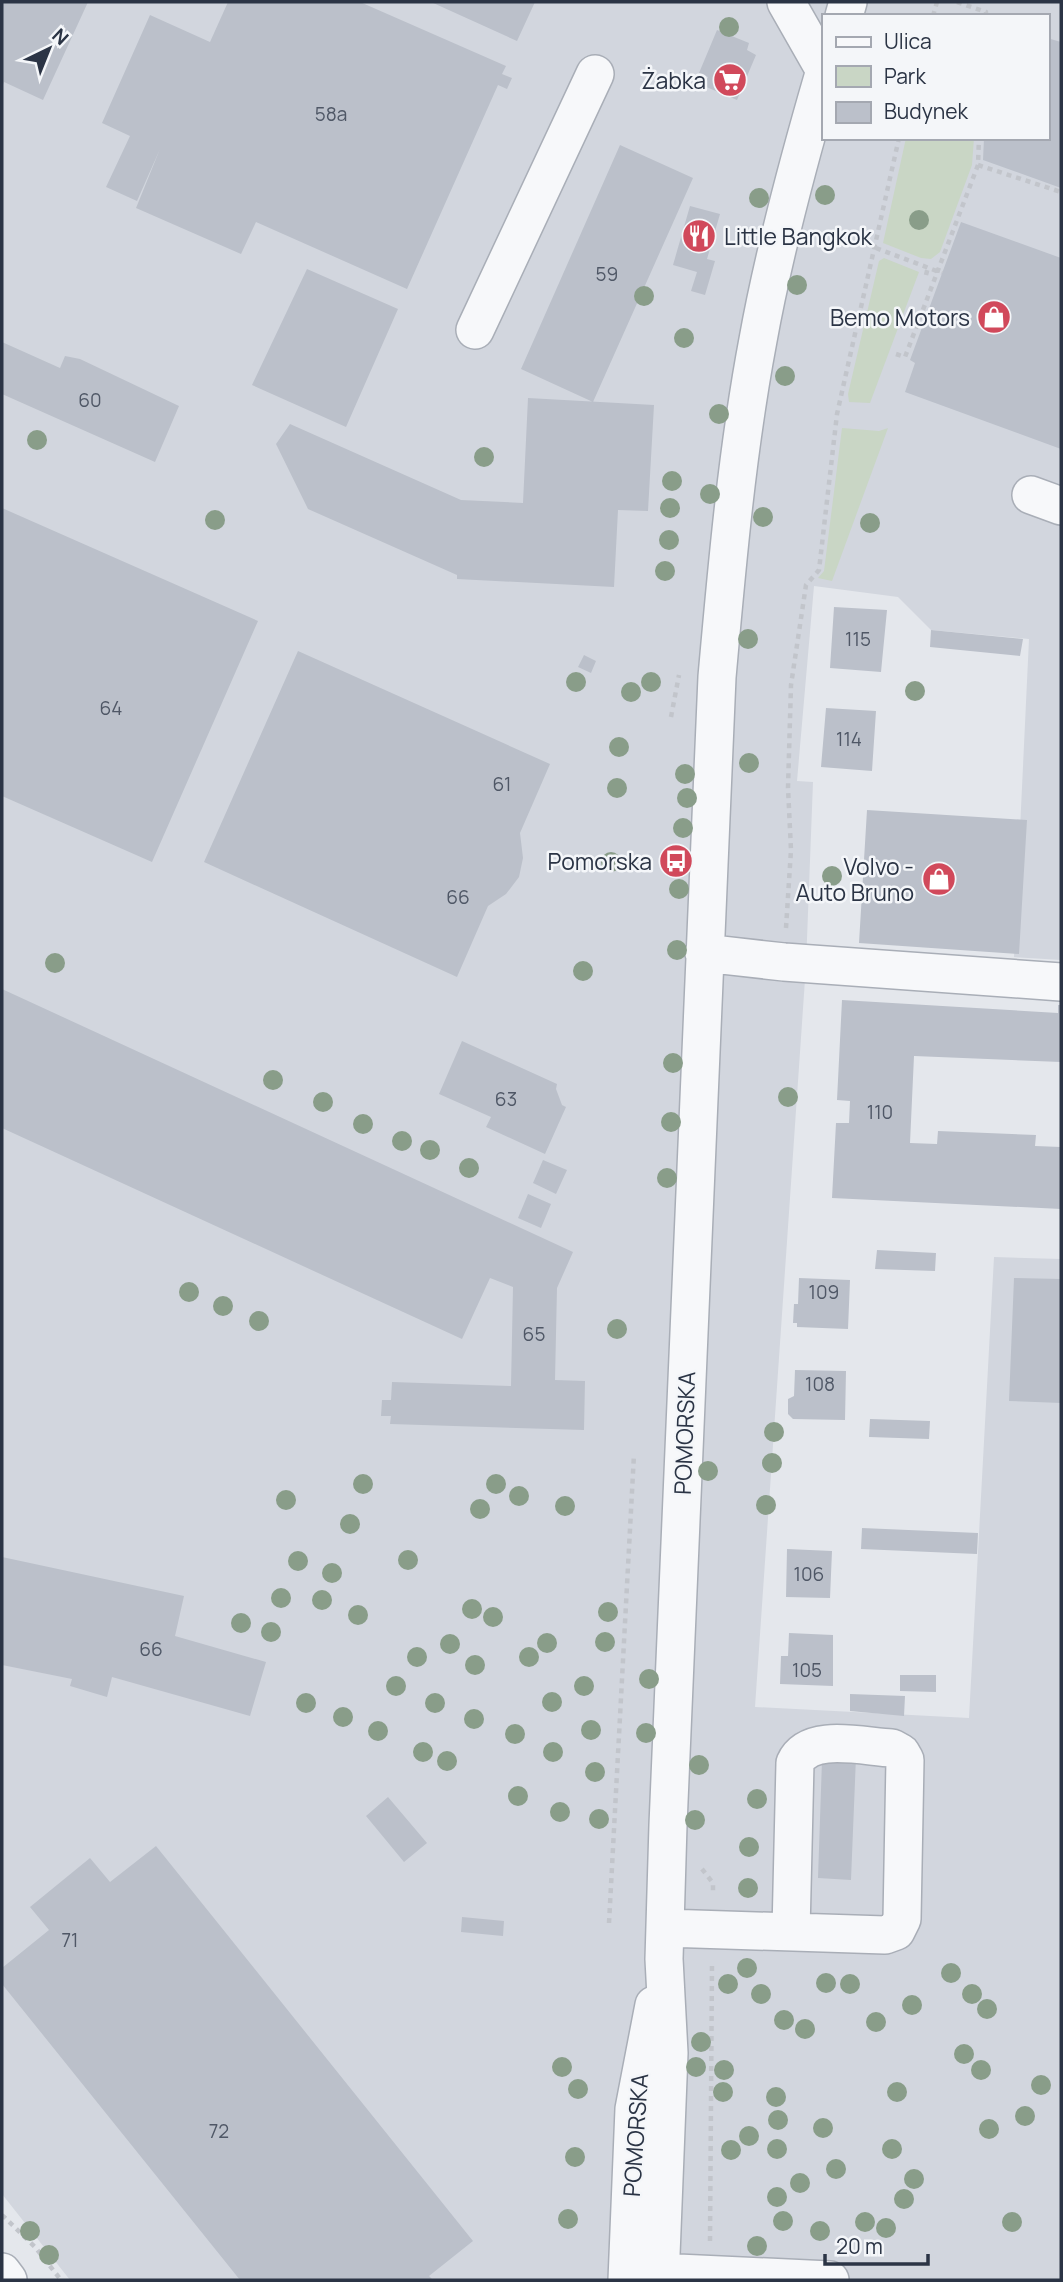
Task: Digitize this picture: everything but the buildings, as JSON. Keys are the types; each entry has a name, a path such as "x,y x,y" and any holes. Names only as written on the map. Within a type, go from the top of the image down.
{"street":[{"path":"786,2 822,65"},
{"path":"475,330 595,74"},
{"name":"POMORSKA","path":"644,2276 635,2096 664,1944 717,677 737,485 758,340 798,162 822,80"},
{"path":"704,953 784,962 1061,982"},
{"path":"664,1944 712,1930 885,1934 896,1931 902,1919 905,1760 901,1753 892,1748 819,1744 798,1755 795,1763 791,1931"},
{"path":"2,2272 8,2280"},
{"path":"644,2276 830,2280"}],"path":[{"path":"957,2 986,14"},
{"path":"784,962 791,850 788,788 790,685 806,585 819,570 837,414 899,140"},
{"path":"897,354 905,357 939,271 978,165 979,140"},
{"path":"978,165 1061,192"},
{"path":"876,248 939,271"},
{"path":"926,275 928,267"},
{"path":"609,1923 634,1454"},
{"path":"668,1825 713,1883 711,2232"},
{"path":"2,2215 35,2247 61,2280"}],"shaded area":[{"path":"2,2 1061,2 1061,960 1014,957 1029,639 931,630 898,597 814,586 797,781 813,782 806,965 755,1707 969,1718 994,1257 1061,1259 1061,2280 70,2280 2,2194"}],"green space":[{"path":"906,140 974,140 972,165 940,252 931,259 921,258 883,243"},
{"path":"884,258 919,272 870,403 849,402 848,394 879,261"},
{"path":"842,428 879,431 888,428 832,581 818,578 824,571"}],"place":[{"name":"Żabka","path":"730,80"},
{"name":"Little Bangkok","path":"699,236"},
{"name":"Bemo Motors","path":"994,317"},
{"name":"Pomorska","path":"676,861"},
{"name":"Volvo - Auto Bruno","path":"939,879"}]}
